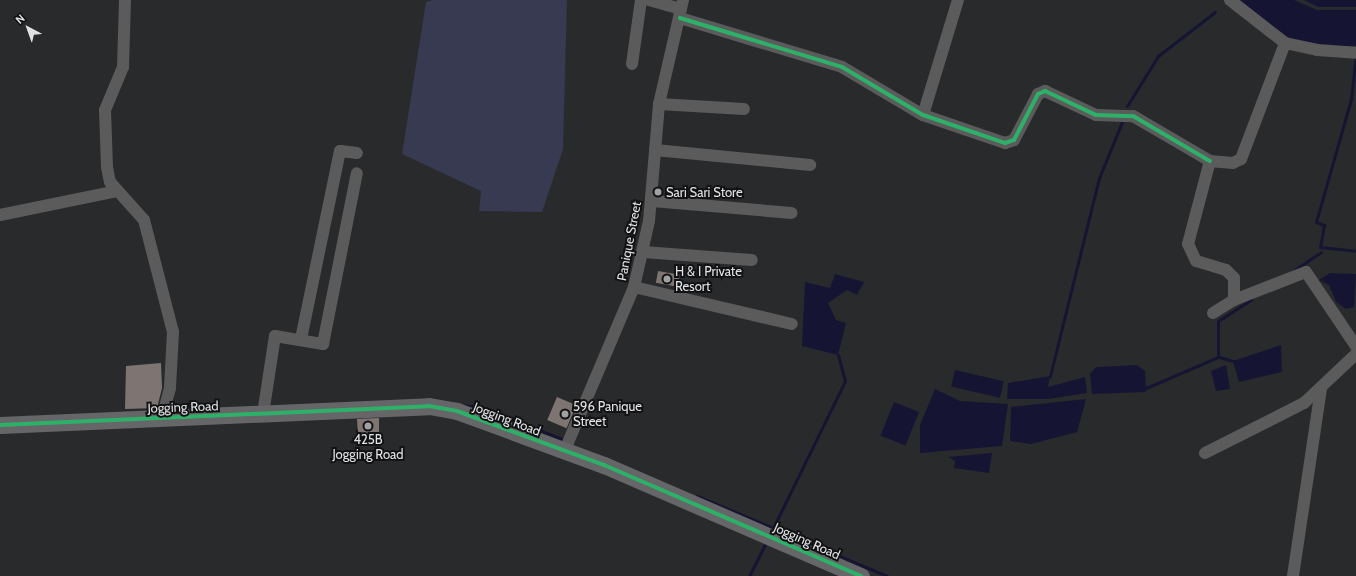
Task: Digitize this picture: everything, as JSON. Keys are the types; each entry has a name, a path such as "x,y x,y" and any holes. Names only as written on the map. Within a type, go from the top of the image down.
{"street":[{"path":"125,0 123,67 105,110 107,167 118,191 144,220 173,332 170,388 162,418"},
{"path":"632,64 641,0"},
{"path":"649,0 681,9 842,67 923,116 1009,143 1038,94 1044,92 1096,115 1133,116 1210,161 1233,163 1241,160 1285,42"},
{"path":"923,116 958,0"},
{"path":"1230,0 1285,42 1317,50 1356,53"},
{"name":"Panique Street","path":"564,452 634,287 643,252 652,201 659,104 681,9"},
{"path":"659,104 744,109"},
{"path":"655,150 810,165"},
{"path":"301,339 340,151 357,153"},
{"path":"1210,161 1188,244 1196,261 1226,270 1234,278 1234,300"},
{"path":"263,414 275,336 301,339 323,344 357,173"},
{"path":"0,215 118,191"},
{"path":"652,201 791,213"},
{"path":"643,252 752,260"},
{"path":"1213,313 1234,300 1306,272 1356,346"},
{"path":"634,287 792,324"},
{"path":"1205,453 1304,402 1321,388 1356,354"},
{"path":"1293,576 1321,388"},
{"name":"Jogging Road","path":"0,425 429,406 487,419 564,452 604,465 861,576"}],"shaded area":[{"path":"433,0 567,0 563,149 542,212 479,211 481,191 402,154 426,2"},
{"path":"1231,0 1294,0 1317,10 1356,10 1356,46 1314,46 1276,33"},
{"path":"1304,0 1356,0 1356,7 1318,7"},
{"path":"1330,273 1356,274 1354,307 1346,309 1336,302 1329,285 1319,280"},
{"path":"835,274 864,282 857,295 847,290 828,303 836,320 846,323 838,355 802,346 805,282 830,288"},
{"path":"1281,345 1282,372 1239,382 1233,361"},
{"path":"1137,365 1145,371 1146,392 1092,394 1090,374 1096,367"},
{"path":"1226,365 1230,389 1216,391 1211,371"},
{"path":"955,370 1004,381 1000,398 951,387"},
{"path":"1050,376 1048,387 1085,377 1087,393 1048,399 1007,399 1008,383"},
{"path":"935,389 960,401 1008,404 1002,446 920,453 920,425"},
{"path":"1086,399 1077,432 1031,444 1010,441 1011,407"},
{"path":"894,402 919,412 906,445 881,435"},
{"path":"992,453 989,473 954,468 955,461 949,457"}],"building":[{"name":"H & I Private Resort","path":"658,271 680,275 678,287 656,283"},
{"path":"161,363 162,388 157,408 125,409 126,366"},
{"name":"596 Panique Street","path":"557,397 576,405 567,428 547,420"},
{"name":"425B Jogging Road","path":"379,418 379,432 358,435 357,419"}],"waterway":[{"path":"1127,106 1158,56 1215,12"},
{"path":"1356,55 1351,99 1316,222 1324,225 1320,247 1356,251"},
{"path":"1050,376 1099,178 1122,122"},
{"path":"1290,273 1321,252"},
{"path":"1146,388 1218,357 1218,321 1252,299"},
{"path":"774,526 845,381 838,355"},
{"path":"1219,357 1233,361"},
{"path":"461,405 484,408 565,440"},
{"path":"189,408 201,408"},
{"path":"697,496 887,576"},
{"path":"749,576 766,542"}],"cycle path":[{"path":"680,18 842,67 923,115 1005,143 1014,140 1038,94 1045,91 1096,115 1133,116 1210,161"},
{"path":"0,425 429,406 457,411 604,465 861,576"}],"place":[{"name":"Sari Sari Store","path":"658,192"},
{"name":"H & I Private Resort","path":"667,279"},
{"name":"596 Panique Street","path":"565,414"},
{"name":"425B Jogging Road","path":"368,426"}]}
